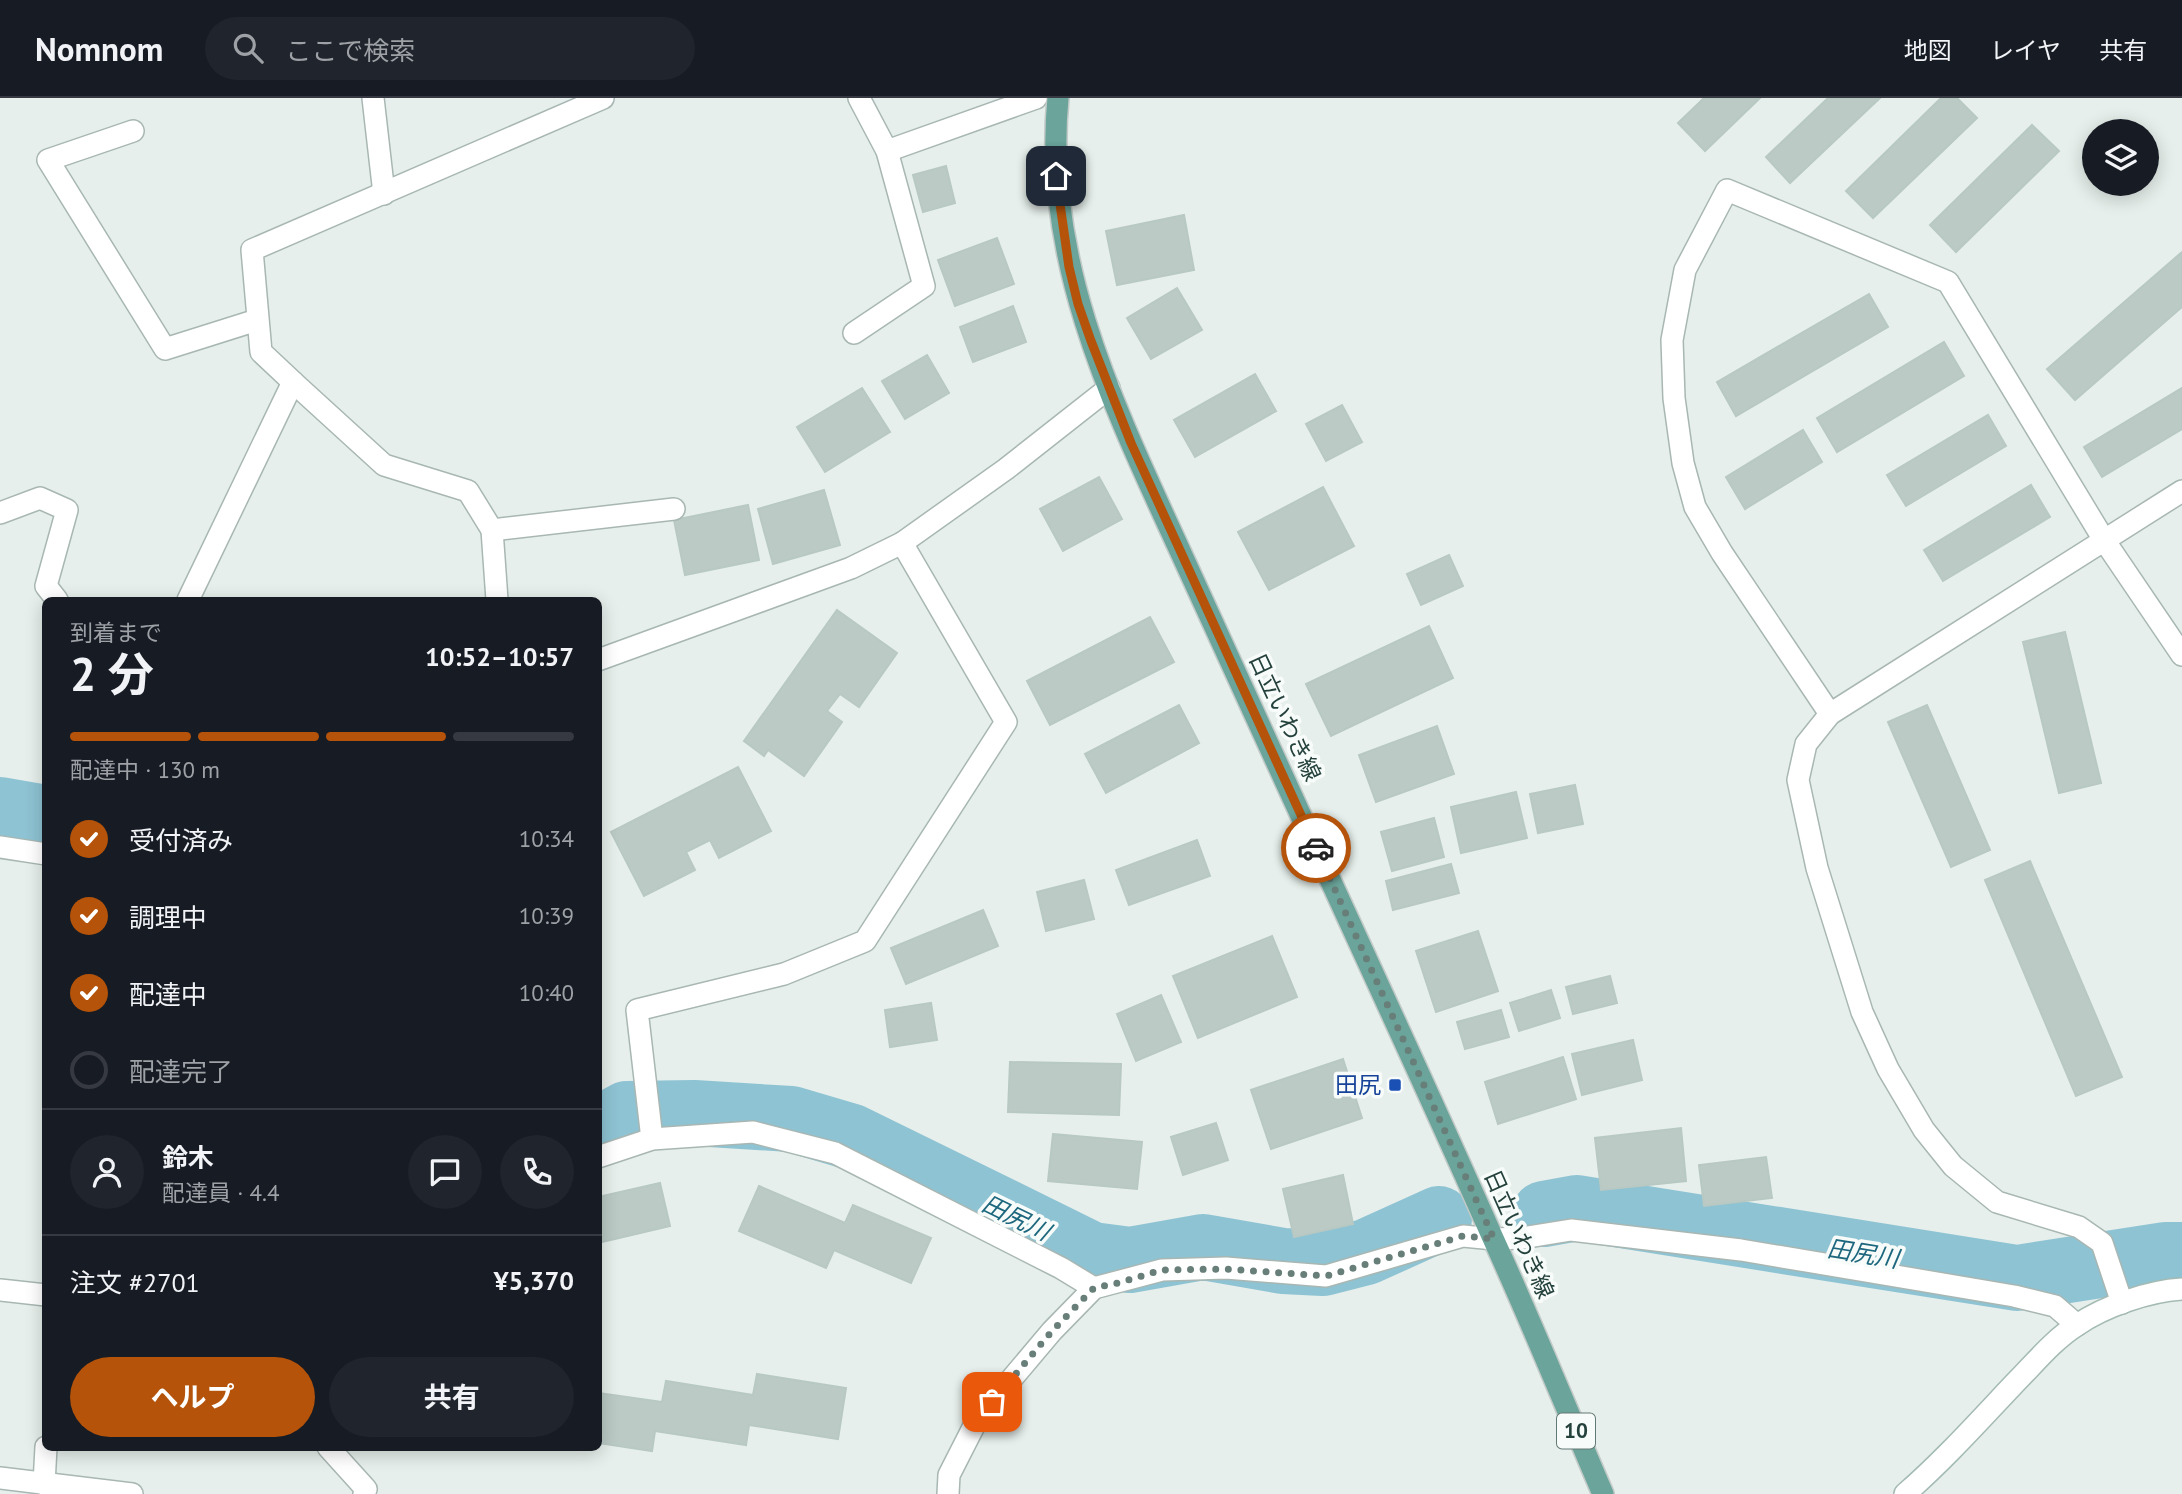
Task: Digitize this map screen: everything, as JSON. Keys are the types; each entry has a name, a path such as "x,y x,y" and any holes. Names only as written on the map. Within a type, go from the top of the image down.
{"main road":[{"name":"日立いわき線","path":"1058,98 1055,126 1056,176 1062,225 1078,304 1109,388 1159,506 1494,1239 1602,1494"}],"street":[{"path":"373,98 384,194"},
{"path":"497,597 492,530 468,491 384,465 261,352 253,250 603,98"},
{"path":"854,333 924,286 887,151 859,98"},
{"path":"887,151 1036,98"},
{"path":"133,131 48,160 165,349 257,320"},
{"path":"1830,714 1722,553 1695,507 1683,463 1674,398 1672,340 1685,270 1727,190 1948,282 2104,540 2182,655"},
{"path":"189,597 293,382"},
{"path":"602,659 851,568 902,543 1006,469 1109,388"},
{"path":"2122,1303 2102,1242 2079,1227 1997,1202 1953,1166 1924,1130 1888,1069 1862,1012 1816,869 1798,779 1806,744 1830,714 2182,491"},
{"path":"0,513 40,498 67,510 46,586 55,597"},
{"path":"492,530 674,509"},
{"path":"651,1131 638,1010 784,974 865,941 1006,722 902,543"},
{"path":"0,846 42,853"},
{"path":"602,1155 651,1131 753,1132 835,1153 1061,1268 1094,1288"},
{"path":"948,1494 950,1475 977,1420 1052,1331 1094,1288 1162,1270 1226,1269 1326,1276 1463,1236 1522,1238 1571,1230 1741,1250 2014,1296 2055,1306 2077,1325"},
{"path":"1905,1494 1932,1471 2049,1348 2077,1325 2122,1303 2162,1290 2182,1289"},
{"path":"0,1290 42,1294"},
{"path":"44,1484 46,1451"},
{"path":"332,1451 366,1489 364,1494"},
{"path":"0,1479 132,1494"}],"building":[{"path":"1704,98 1760,98 1705,151 1678,123"},
{"path":"1828,98 1880,98 1790,183 1766,157"},
{"path":"1941,98 1957,98 1977,118 1873,218 1846,191"},
{"path":"2032,125 2059,151 1956,252 1930,225"},
{"path":"946,166 955,203 923,212 913,175"},
{"path":"1184,215 1194,270 1117,285 1106,231"},
{"path":"997,238 1014,284 955,306 938,260"},
{"path":"2182,252 2182,307 2075,400 2047,369"},
{"path":"1177,288 1202,330 1151,359 1127,318"},
{"path":"1869,294 1888,327 1736,416 1717,382"},
{"path":"1013,306 1026,342 973,362 960,327"},
{"path":"1944,342 1964,376 1837,452 1817,418"},
{"path":"927,355 949,393 905,419 882,381"},
{"path":"1255,374 1276,411 1195,457 1174,420"},
{"path":"862,388 890,432 825,472 797,427"},
{"path":"2182,388 2182,429 2102,477 2084,447"},
{"path":"1342,405 1362,442 1326,461 1306,424"},
{"path":"1988,415 2006,446 1906,506 1887,475"},
{"path":"1803,430 1822,462 1745,509 1726,477"},
{"path":"1099,477 1122,519 1063,551 1040,509"},
{"path":"2031,485 2050,517 1943,581 1924,550"},
{"path":"1323,487 1354,546 1269,590 1238,532"},
{"path":"824,490 840,545 773,564 758,509"},
{"path":"748,505 759,560 685,575 674,520"},
{"path":"1449,555 1463,586 1421,605 1407,574"},
{"path":"837,610 897,653 859,707 840,694 827,711 842,722 804,776 768,750 764,756 744,741"},
{"path":"1150,617 1174,662 1050,725 1027,681"},
{"path":"1429,626 1453,678 1331,736 1306,684"},
{"path":"2065,632 2101,783 2059,793 2023,642"},
{"path":"1179,705 1199,743 1106,793 1085,754"},
{"path":"1927,705 1990,850 1951,867 1888,722"},
{"path":"1437,726 1454,774 1376,802 1359,755"},
{"path":"738,767 771,831 719,858 710,840 686,852 695,870 644,896 611,832"},
{"path":"1575,785 1583,824 1538,833 1530,794"},
{"path":"1516,792 1527,838 1461,853 1451,807"},
{"path":"1434,818 1444,857 1392,871 1381,832"},
{"path":"1197,840 1210,876 1129,905 1116,870"},
{"path":"2030,861 2122,1077 2076,1096 1985,880"},
{"path":"1451,864 1459,893 1393,910 1386,881"},
{"path":"1084,880 1094,919 1046,931 1037,892"},
{"path":"983,910 998,946 906,984 891,948"},
{"path":"1478,931 1498,991 1436,1012 1416,951"},
{"path":"1272,936 1297,997 1198,1038 1173,976"},
{"path":"1610,976 1617,1003 1573,1014 1566,987"},
{"path":"1551,990 1560,1018 1519,1031 1510,1003"},
{"path":"1161,995 1181,1042 1136,1061 1117,1014"},
{"path":"931,1003 937,1040 890,1047 885,1010"},
{"path":"1501,1010 1509,1037 1465,1049 1457,1022"},
{"path":"1633,1040 1642,1080 1582,1095 1572,1054"},
{"path":"1563,1057 1576,1099 1498,1124 1485,1082"},
{"path":"1343,1059 1362,1118 1271,1149 1251,1090"},
{"path":"1010,1062 1121,1064 1119,1115 1008,1112"},
{"path":"1216,1123 1228,1160 1183,1175 1171,1137"},
{"path":"1681,1128 1686,1181 1601,1190 1595,1138"},
{"path":"1053,1134 1142,1142 1137,1189 1048,1181"},
{"path":"1766,1157 1772,1198 1704,1206 1699,1165"},
{"path":"1343,1175 1353,1224 1294,1237 1283,1189"},
{"path":"660,1183 670,1226 602,1242 602,1196"},
{"path":"759,1186 845,1223 853,1205 931,1238 911,1283 834,1250 826,1268 739,1231"},
{"path":"757,1374 846,1388 838,1439 749,1425 746,1445 655,1431 652,1451 602,1444 602,1394 662,1402 666,1381 753,1395"}],"waterway":[{"name":"田尻川","path":"0,810 42,817"},
{"name":"田尻川","path":"602,1128 627,1114 694,1113 791,1119 852,1137 1092,1255 1130,1260 1203,1247 1283,1261 1323,1263 1366,1252 1439,1219"},
{"name":"田尻川","path":"1544,1214 1577,1208 2017,1278 2165,1255 2182,1255"}],"way so far":[{"path":"992,1402 1052,1331 1094,1288 1162,1270 1226,1269 1326,1276 1463,1236 1494,1239 1316,848"}],"place":[{"name":"田尻","path":"1395,1085"}],"route":[{"path":"1056,176 1069,267 1091,341 1131,443 1316,848"}]}
